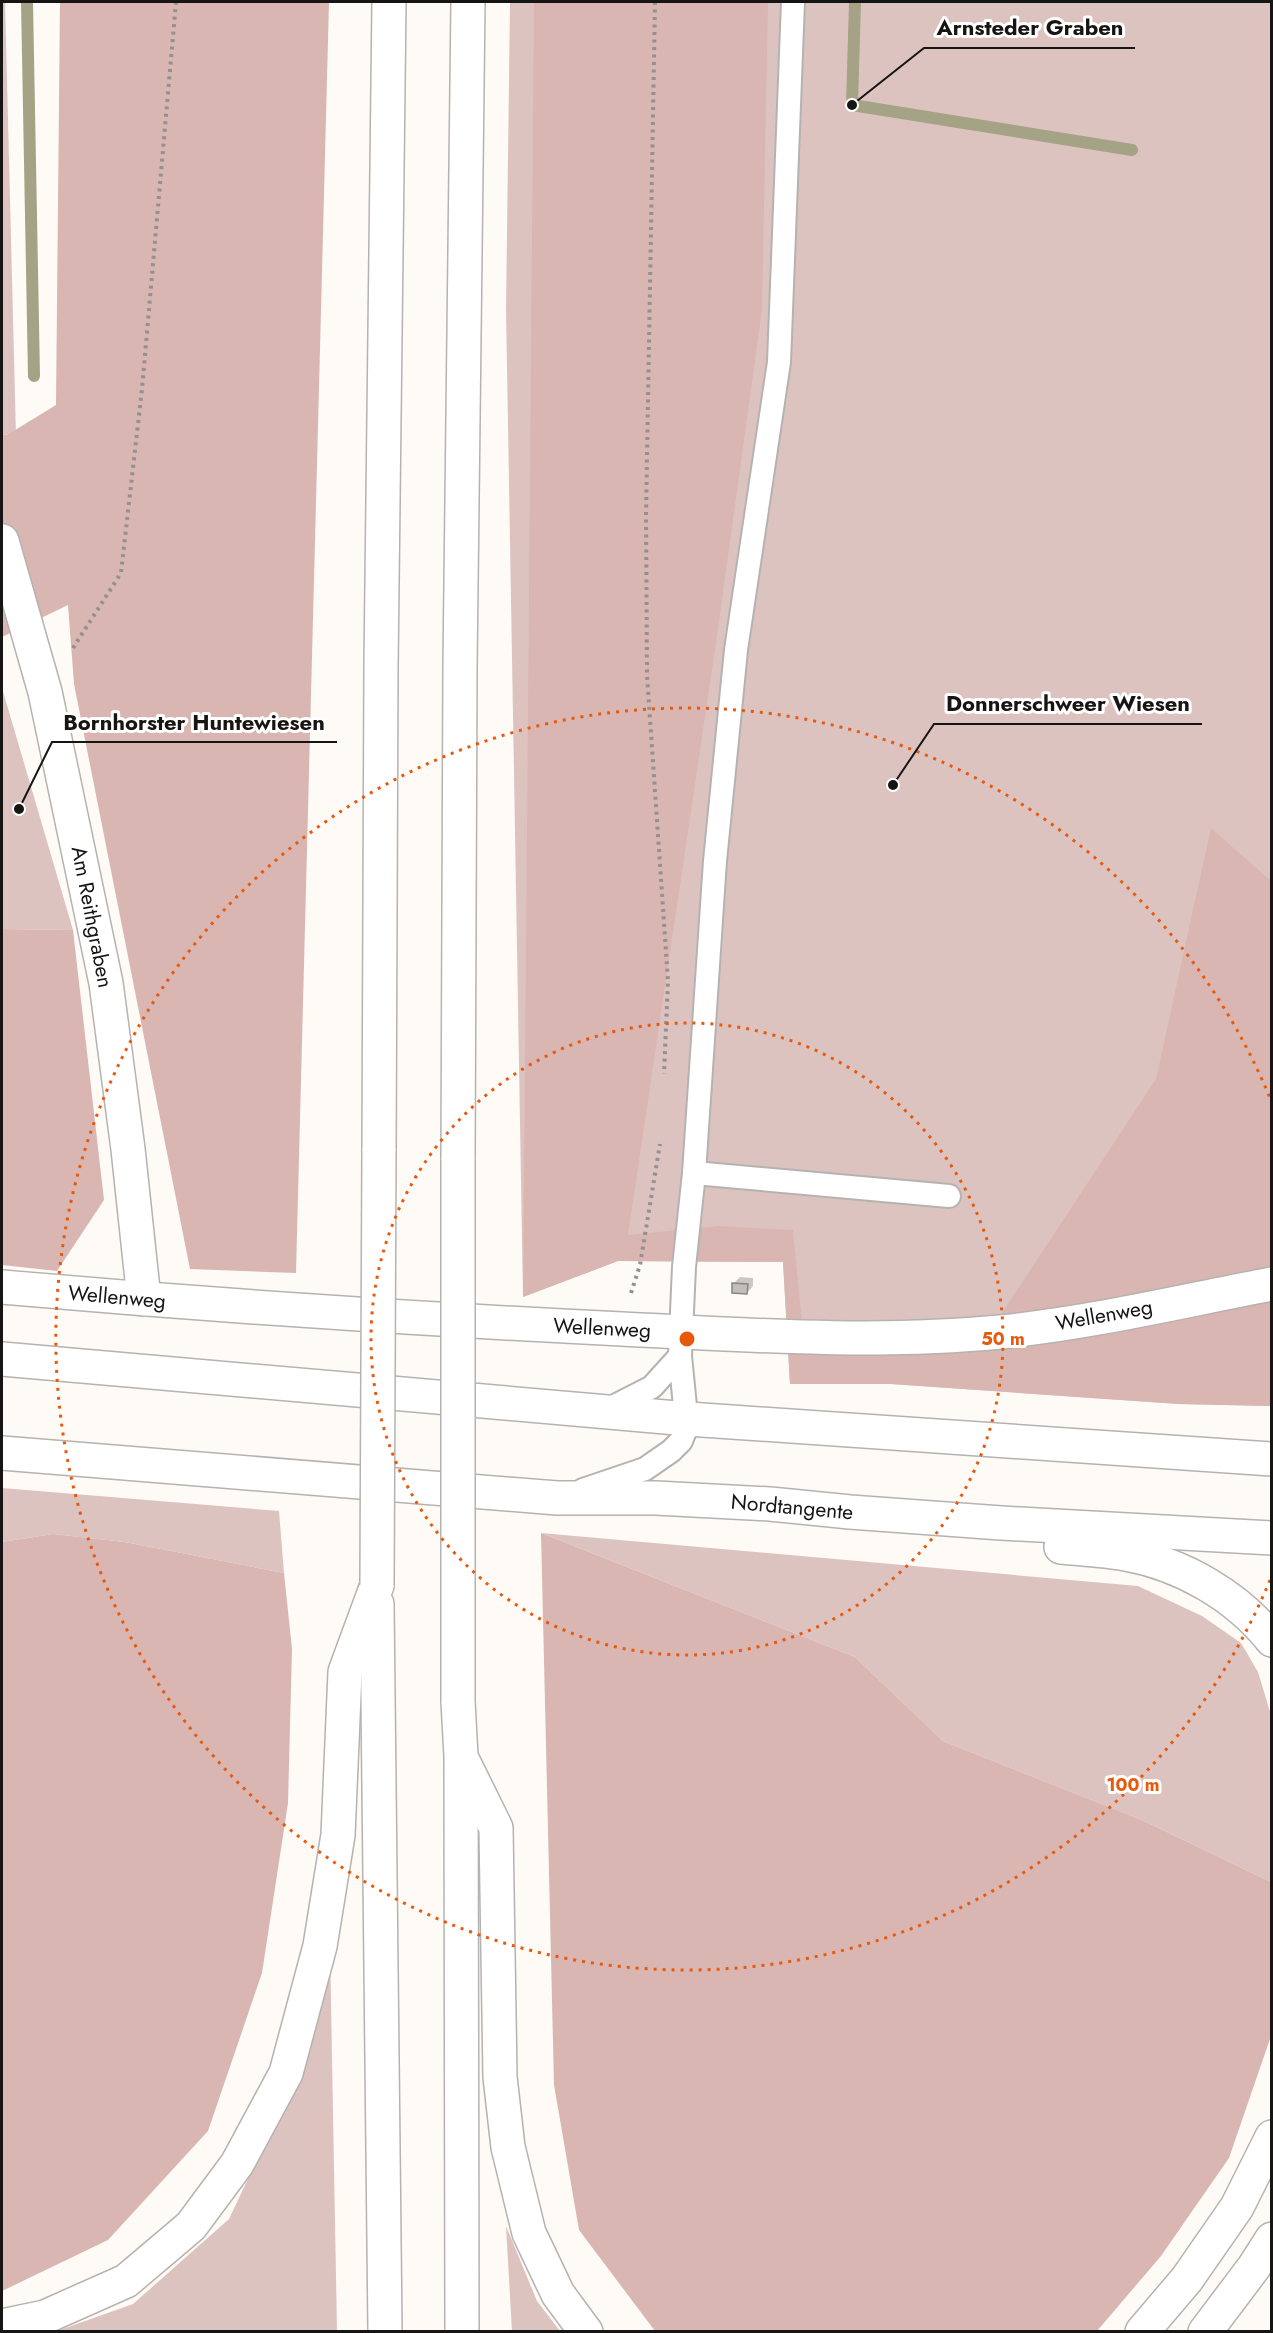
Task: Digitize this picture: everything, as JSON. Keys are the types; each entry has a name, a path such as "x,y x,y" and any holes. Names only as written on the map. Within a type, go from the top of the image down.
{"main road":[{"path":"385,2331 377,1585 381,666 389,2"},
{"path":"462,2331 458,1702 458,1160 460,667 468,2"},
{"name":"Am Reithgraben","path":"2,541 45,692 106,983 128,1149 144,1299"},
{"name":"Wellenweg","path":"2,1287 144,1299 621,1329 680,1344 920,1337 1001,1332 1082,1320 1272,1284"},
{"path":"2,1359 688,1419 1272,1459"},
{"name":"Nordtangente","path":"2,1453 557,1498 656,1498 770,1504 850,1512 1272,1538"},
{"path":"1001,1522 1053,1546 1127,1554 1167,1566 1210,1586 1257,1621 1272,1640"},
{"path":"2,2326 45,2317 126,2282 190,2226 237,2164 286,2073 320,1946 338,1835 345,1672 377,1585"},
{"path":"460,1756 496,1828 500,2077 508,2147 529,2234 558,2294 586,2331"},
{"path":"1142,2331 1187,2279 1237,2207 1272,2138"},
{"path":"1205,2331 1254,2267 1272,2239"}],"lane":[{"path":"557,1498 645,1469 681,1441 688,1419 680,1344 684,1267 694,1173 715,861 736,650 779,362 793,2"},
{"path":"694,1173 949,1196"},
{"path":"604,1411 652,1387 680,1344"}],"path":[{"path":"45,692 121,573 142,389 176,2"},
{"path":"655,2 646,514 646,664 668,981 664,1085"},
{"path":"621,1329 640,1265 660,1143"}],"shaded area":[{"path":"2,2 5,2 16,436 2,434"},
{"path":"60,2 329,2 296,1273 190,1269 74,684 68,605 2,637 2,434 7,435 56,405"},
{"path":"510,2 1271,2 1271,1406 1179,1404 891,1384 790,1384 783,1262 618,1261 523,1297 506,309"},
{"path":"534,2 768,2 762,310 716,643 628,1235 718,1226 793,1230 802,1322 998,1319 1156,1079 1211,828 1271,881 1271,1406 1179,1404 891,1384 790,1384 783,1262 618,1261 523,1297"},
{"path":"2,688 73,930 2,929"},
{"path":"2,929 73,930 104,1200 57,1271 2,1265"},
{"path":"2,1488 279,1511 284,1573 125,1542 53,1534 2,1542"},
{"path":"541,1533 1138,1586 1202,1616 1241,1643 1258,1672 1271,1715 1271,1882 1142,1820 943,1741 855,1657"},
{"path":"541,1533 855,1657 943,1741 1142,1820 1271,1882 1271,2036 1229,2158 1161,2256 1097,2331 655,2331 579,2230 554,2085"},
{"path":"53,1534 125,1542 284,1573 292,1649 288,1803 262,1973 208,2131 108,2240 2,2291 2,1542"},
{"path":"330,1947 337,2331 54,2332 133,2304 229,2219 290,2090"},
{"path":"506,2226 537,2301 560,2331 512,2331"}],"building":[{"path":"732,1283 748,1284 747,1294 732,1293"}],"waterway":[{"path":"27,2 34,376"},
{"path":"855,2 852,105 1132,150"}],"place":[{"name":"Arnsteder Graben","path":"852,105"},
{"name":"Donnerschweer Wiesen","path":"893,785"},
{"name":"Bornhorster Huntewiesen","path":"19,809"}]}
